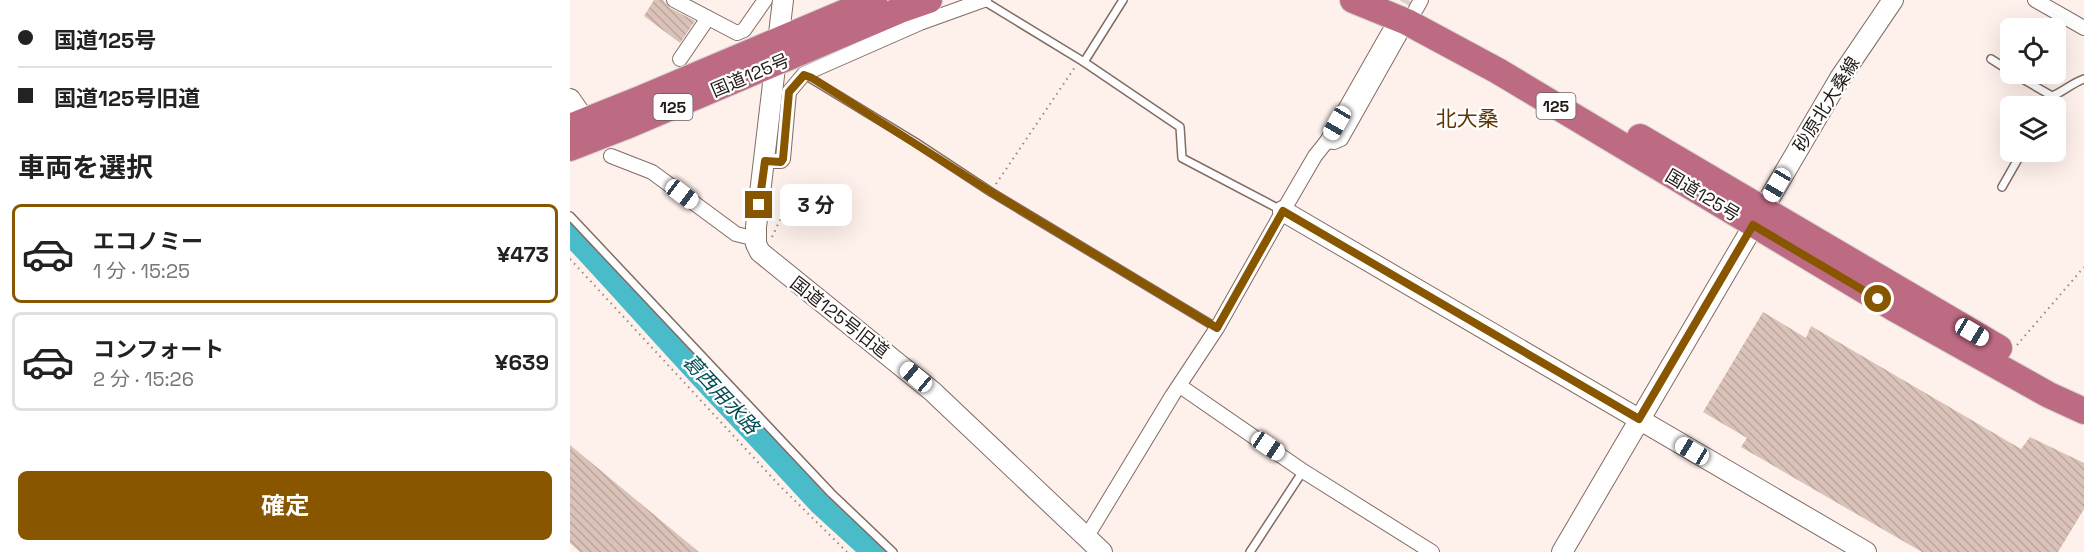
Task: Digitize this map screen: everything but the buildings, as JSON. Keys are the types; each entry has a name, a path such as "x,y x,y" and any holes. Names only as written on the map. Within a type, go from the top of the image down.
{"highway":[{"name":"国道125号","path":"570,148 624,128 777,52 874,0"},
{"name":"国道125号","path":"578,124 929,0"},
{"name":"国道125号","path":"1353,0 1406,13 1550,82 1758,217 2002,370 2084,411"},
{"name":"国道125号","path":"1758,217 2084,392"}],"street":[{"path":"674,0 737,33 744,30 765,0"},
{"path":"611,156 652,172 736,234 762,242 765,161 783,0"},
{"name":"砂原北大桑線","path":"1562,552 1840,78 1893,0"},
{"path":"2035,0 2084,28"},
{"path":"765,161 781,162 783,159 789,92 804,75 920,22 984,1"},
{"path":"1327,141 1334,142 1341,139 1406,13"},
{"path":"1085,536 1217,328 1315,156 1327,141 1406,13"},
{"path":"680,59 708,18"},
{"path":"570,99 578,124"},
{"path":"1283,211 1866,552"},
{"name":"国道125号旧道","path":"762,242 760,252 765,257 932,391 1102,552"},
{"path":"1180,386 1303,471 1432,552"}],"lane":[{"path":"1082,61 1123,0"},
{"path":"984,1 1082,61 1180,128 1182,158 1283,211"},
{"path":"1991,59 2000,65"},
{"path":"804,75 915,142 991,192 1217,328"},
{"path":"2036,84 2052,96 2084,79"},
{"path":"2002,187 2016,162"},
{"path":"570,216 831,493 892,552"},
{"path":"1250,552 1303,471"}],"path":[{"path":"991,192 1082,61"},
{"path":"762,242 788,203"},
{"path":"570,259 779,485 847,552"},
{"path":"2010,354 2084,267"}],"waterway":[{"name":"葛西用水路","path":"570,232 757,436 876,552"},
{"path":"570,247 813,510 859,552"}],"tunnel":[{"path":"1395,22 1408,0"}],"district":[{"name":"北大桑","path":"1467,118"}],"route":[{"path":"759,205 765,161 781,162 783,159 789,92 804,75 915,142 991,192 1217,328 1283,211 1639,419 1753,225 1878,299"}]}
